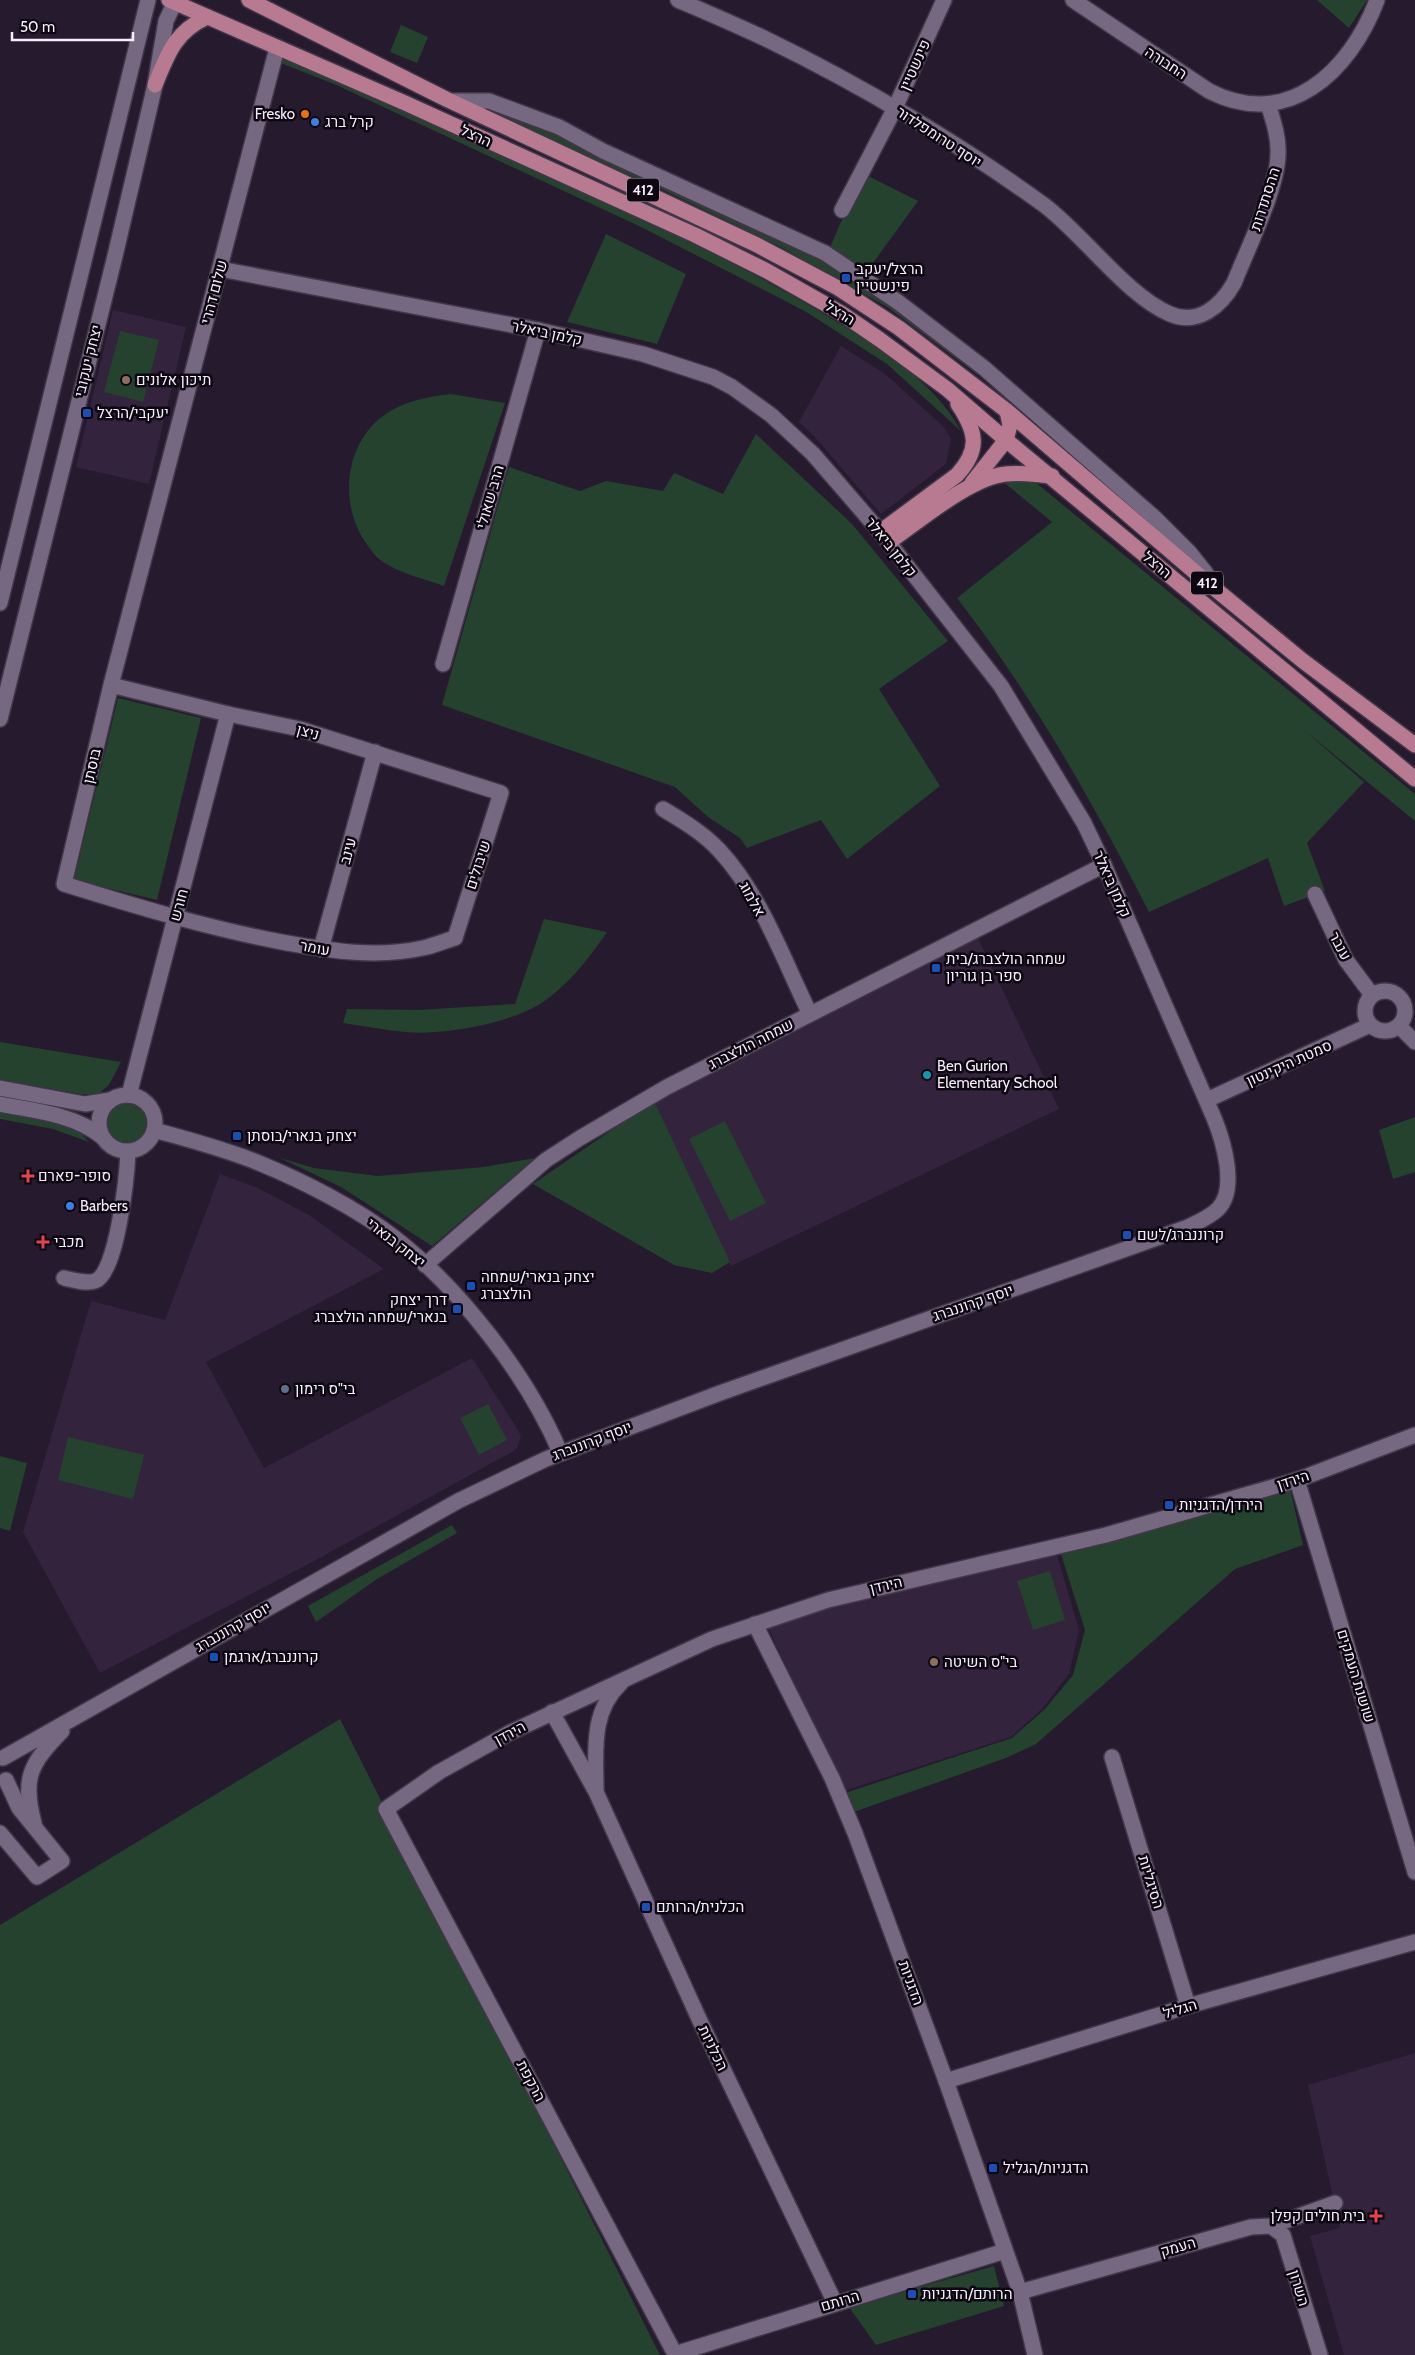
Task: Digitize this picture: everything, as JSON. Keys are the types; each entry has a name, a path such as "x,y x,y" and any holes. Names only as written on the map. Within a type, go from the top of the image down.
{"main road":[{"name":"הרצל","path":"173,1 397,99 732,253 841,313 947,389 1415,779"},
{"name":"הרצל","path":"254,2 450,101 684,209 807,271 899,328 1007,411 1214,588 1325,678 1415,745"},
{"path":"155,85 166,57 179,35 195,22 207,17"},
{"path":"885,537 958,475 970,458 974,440 972,431 968,420 947,389"},
{"path":"967,488 997,454 1006,440 1010,425 1007,411"},
{"path":"885,537 967,488 990,478 1004,474 1052,476"}],"street":[{"name":"יצחק יעקובי","path":"0,603 148,0"},
{"name":"יוסף טרומפלדור","path":"678,0 769,40 895,108 1045,206 1138,292 1173,315"},
{"name":"פינשטיין","path":"842,210 895,108 944,0"},
{"name":"החבורה","path":"1073,0 1208,91 1239,103 1268,104"},
{"path":"1268,104 1289,98 1311,87 1337,67 1355,44 1377,0"},
{"name":"יצחק יעקובי","path":"0,719 115,256 155,85 166,21 173,1"},
{"name":"שלום דהרי","path":"150,536 277,48"},
{"path":"450,101 489,101 558,127 603,151 824,254 905,307 1012,392 1156,519 1206,572 1214,588"},
{"name":"ההסתדרות","path":"1173,315 1190,317 1210,311 1227,296 1234,283 1270,189 1279,155 1276,128 1268,104"},
{"name":"קלמן ביאלר","path":"220,269 538,330 643,354 697,371 732,387 771,416 813,454 885,537 1001,686 1084,823 1223,1140 1228,1166 1226,1190 1220,1208"},
{"name":"הרב שאולי","path":"443,664 538,330"},
{"name":"בוסתן","path":"150,536 111,685 64,884 175,918"},
{"name":"ניצן","path":"111,685 228,714 300,729 501,793"},
{"name":"חורש","path":"129,1095 228,714"},
{"name":"עינב","path":"321,949 374,752"},
{"name":"שיבולים","path":"455,938 501,793"},
{"name":"אלמוג","path":"663,809 704,836 719,850 740,877 757,904 810,1014"},
{"name":"שמחה הולצברג","path":"425,1265 546,1160 580,1138 667,1087 1104,865"},
{"name":"ענבר","path":"1316,894 1346,960 1372,995"},
{"name":"עומר","path":"175,918 259,938 321,949 362,953 422,948 455,938"},
{"path":"1385,990 1392,992 1403,1000 1406,1012 1399,1026 1387,1032 1370,1025 1365,1013 1368,1000 1372,995 1385,990"},
{"name":"סמטת היקינטון","path":"1207,1100 1370,1025"},
{"path":"1399,1026 1415,1042"},
{"path":"0,1088 85,1104 110,1100 120,1096 139,1097 153,1111 155,1120 154,1130 150,1139 143,1147 128,1152 113,1148 85,1124 71,1119 0,1104"},
{"path":"101,1136 100,1116 110,1100"},
{"name":"יצחק בנארי","path":"154,1130 231,1153 278,1171 378,1226 425,1265 479,1324 522,1379 545,1418 560,1452"},
{"path":"64,1278 89,1282 97,1281 108,1270 118,1231 128,1152"},
{"name":"יוסף קרוננברג","path":"2,1756 90,1709 458,1500 560,1452 728,1390 1188,1227 1220,1208"},
{"name":"הירדן","path":"386,1808 439,1772 508,1733 712,1639 828,1600 1097,1537 1297,1480 1415,1435"},
{"name":"שושנת העמקים","path":"1297,1480 1415,1872"},
{"name":"הדגניות","path":"755,1624 832,1778 852,1826 946,2082 1020,2292 1036,2355"},
{"name":"הכלניות","path":"596,1792 596,1737 601,1712 607,1699 626,1678"},
{"path":"36,1830 28,1801 27,1786 30,1774 48,1744 62,1730 90,1709"},
{"name":"הכלניות","path":"552,1712 596,1792 700,2021 835,2303"},
{"path":"0,1833 37,1877 62,1861 19,1808 6,1780 2,1756"},
{"name":"הסיגליות","path":"1112,1758 1188,2006"},
{"path":"0,1795 6,1780"},
{"name":"הרקפת","path":"386,1808 675,2354"},
{"name":"הגליל","path":"946,2082 1188,2006 1415,1942"},
{"name":"העמק","path":"1020,2292 1251,2227 1271,2226 1335,2203"},
{"name":"השרון","path":"1271,2226 1283,2235 1320,2355"},
{"name":"הרותם","path":"675,2354 1005,2251"}],"shaded area":[{"path":"113,310 186,327 149,484 76,467"},
{"path":"841,346 884,373 944,427 951,439 946,464 881,514 813,435 799,422"},
{"path":"978,938 1059,1109 731,1266 650,1094"},
{"path":"220,1174 258,1188 309,1215 384,1269 206,1362 264,1468 472,1358 521,1437 517,1448 512,1452 316,1560 100,1673 23,1532 91,1301 165,1320"},
{"path":"1057,1555 1079,1630 1069,1674 1043,1708 1011,1737 844,1791 768,1627 866,1597"},
{"name":"בית חולים קפלן","path":"1415,2053 1415,2355 1344,2355 1310,2236 1340,2228 1308,2085"}],"green space":[{"path":"1317,0 1367,0 1349,28"},
{"path":"401,25 428,37 417,63 390,52"},
{"path":"280,55 378,97 577,188 761,278 850,330 904,367 936,397 950,413 961,431 887,364 808,313 639,226 334,84 278,62"},
{"path":"471,103 507,109 823,256 939,336 1187,554 989,383 887,307 781,247 657,187 512,125"},
{"path":"866,175 918,201 865,274 829,250 846,210"},
{"path":"606,234 686,274 657,344 567,322"},
{"path":"120,331 159,340 143,402 104,392"},
{"path":"451,394 505,403 444,586 393,568 378,558 357,528 349,494 353,459 360,443 370,428 383,416 407,403"},
{"path":"756,434 852,524 948,641 879,689 940,786 847,859 821,820 747,848 740,838 708,817 675,787 442,705 509,467 580,491 606,481 663,491 674,473 723,494"},
{"path":"996,476 1029,477 1415,794 1415,821 1304,730 1364,782 1307,843 1325,891 1284,906 1268,858 1149,912 1106,830 1060,750 1011,673 957,598 1052,522"},
{"path":"118,698 201,718 157,900 74,880"},
{"path":"544,919 607,932 560,989 529,1010 488,1024 423,1033 400,1032 343,1023 347,1009 419,1010 515,1004"},
{"path":"0,1042 121,1062 109,1085 98,1094 82,1094 0,1080"},
{"path":"122,1100 132,1100 146,1110 150,1123 146,1136 140,1142 132,1146 122,1146 108,1136 104,1128 104,1118 114,1104"},
{"path":"654,1101 730,1262 712,1273 674,1265 533,1184"},
{"path":"0,1107 75,1127 89,1142 53,1129 0,1119"},
{"path":"1415,1117 1415,1172 1393,1179 1379,1130"},
{"path":"725,1121 766,1203 730,1221 689,1139"},
{"path":"280,1158 314,1168 378,1176 484,1167 535,1158 432,1246 341,1187"},
{"path":"488,1404 507,1440 479,1455 460,1418"},
{"path":"68,1437 144,1455 133,1499 58,1480"},
{"path":"0,1456 27,1463 10,1531 0,1528"},
{"path":"1290,1489 1303,1545 1235,1569 1036,1744 1006,1758 851,1813 845,1793 1012,1738 1045,1709 1073,1675 1085,1630 1060,1551"},
{"path":"452,1525 457,1533 377,1579 316,1622 308,1606"},
{"path":"1050,1571 1065,1620 1033,1630 1017,1581"},
{"path":"340,1719 660,2355 0,2355 0,1925"},
{"path":"994,2266 1004,2306 876,2345 849,2307"}],"place":[{"name":"Fresko","path":"305,114"},
{"name":"קרל ברג","path":"315,122"},
{"name":"הרצל/יעקב פינשטיין","path":"846,278"},
{"name":"תיכון אלונים","path":"126,380"},
{"name":"יעקבי/הרצל","path":"87,413"},
{"name":"שמחה הולצברג/בית ספר בן גוריון","path":"936,968"},
{"name":"Ben Gurion Elementary School","path":"927,1075"},
{"name":"יצחק בנארי/בוסתן","path":"237,1136"},
{"name":"סופר-פארם","path":"28,1176"},
{"name":"Barbers","path":"70,1206"},
{"name":"קרוננברג/לשם","path":"1127,1235"},
{"name":"מכבי","path":"43,1242"},
{"name":"יצחק בנארי/שמחה הולצברג","path":"471,1286"},
{"name":"דרך יצחק בנארי/שמחה הולצברג","path":"457,1309"},
{"name":"בי\"ס רימון","path":"285,1389"},
{"name":"הירדן/הדגניות","path":"1169,1505"},
{"name":"קרוננברג/ארגמן","path":"214,1657"},
{"name":"בי\"ס השיטה","path":"934,1662"},
{"name":"הכלנית/הרותם","path":"646,1907"},
{"name":"הדגניות/הגליל","path":"993,2168"},
{"name":"בית חולים קפלן","path":"1376,2216"},
{"name":"הרותם/הדגניות","path":"912,2294"}]}
